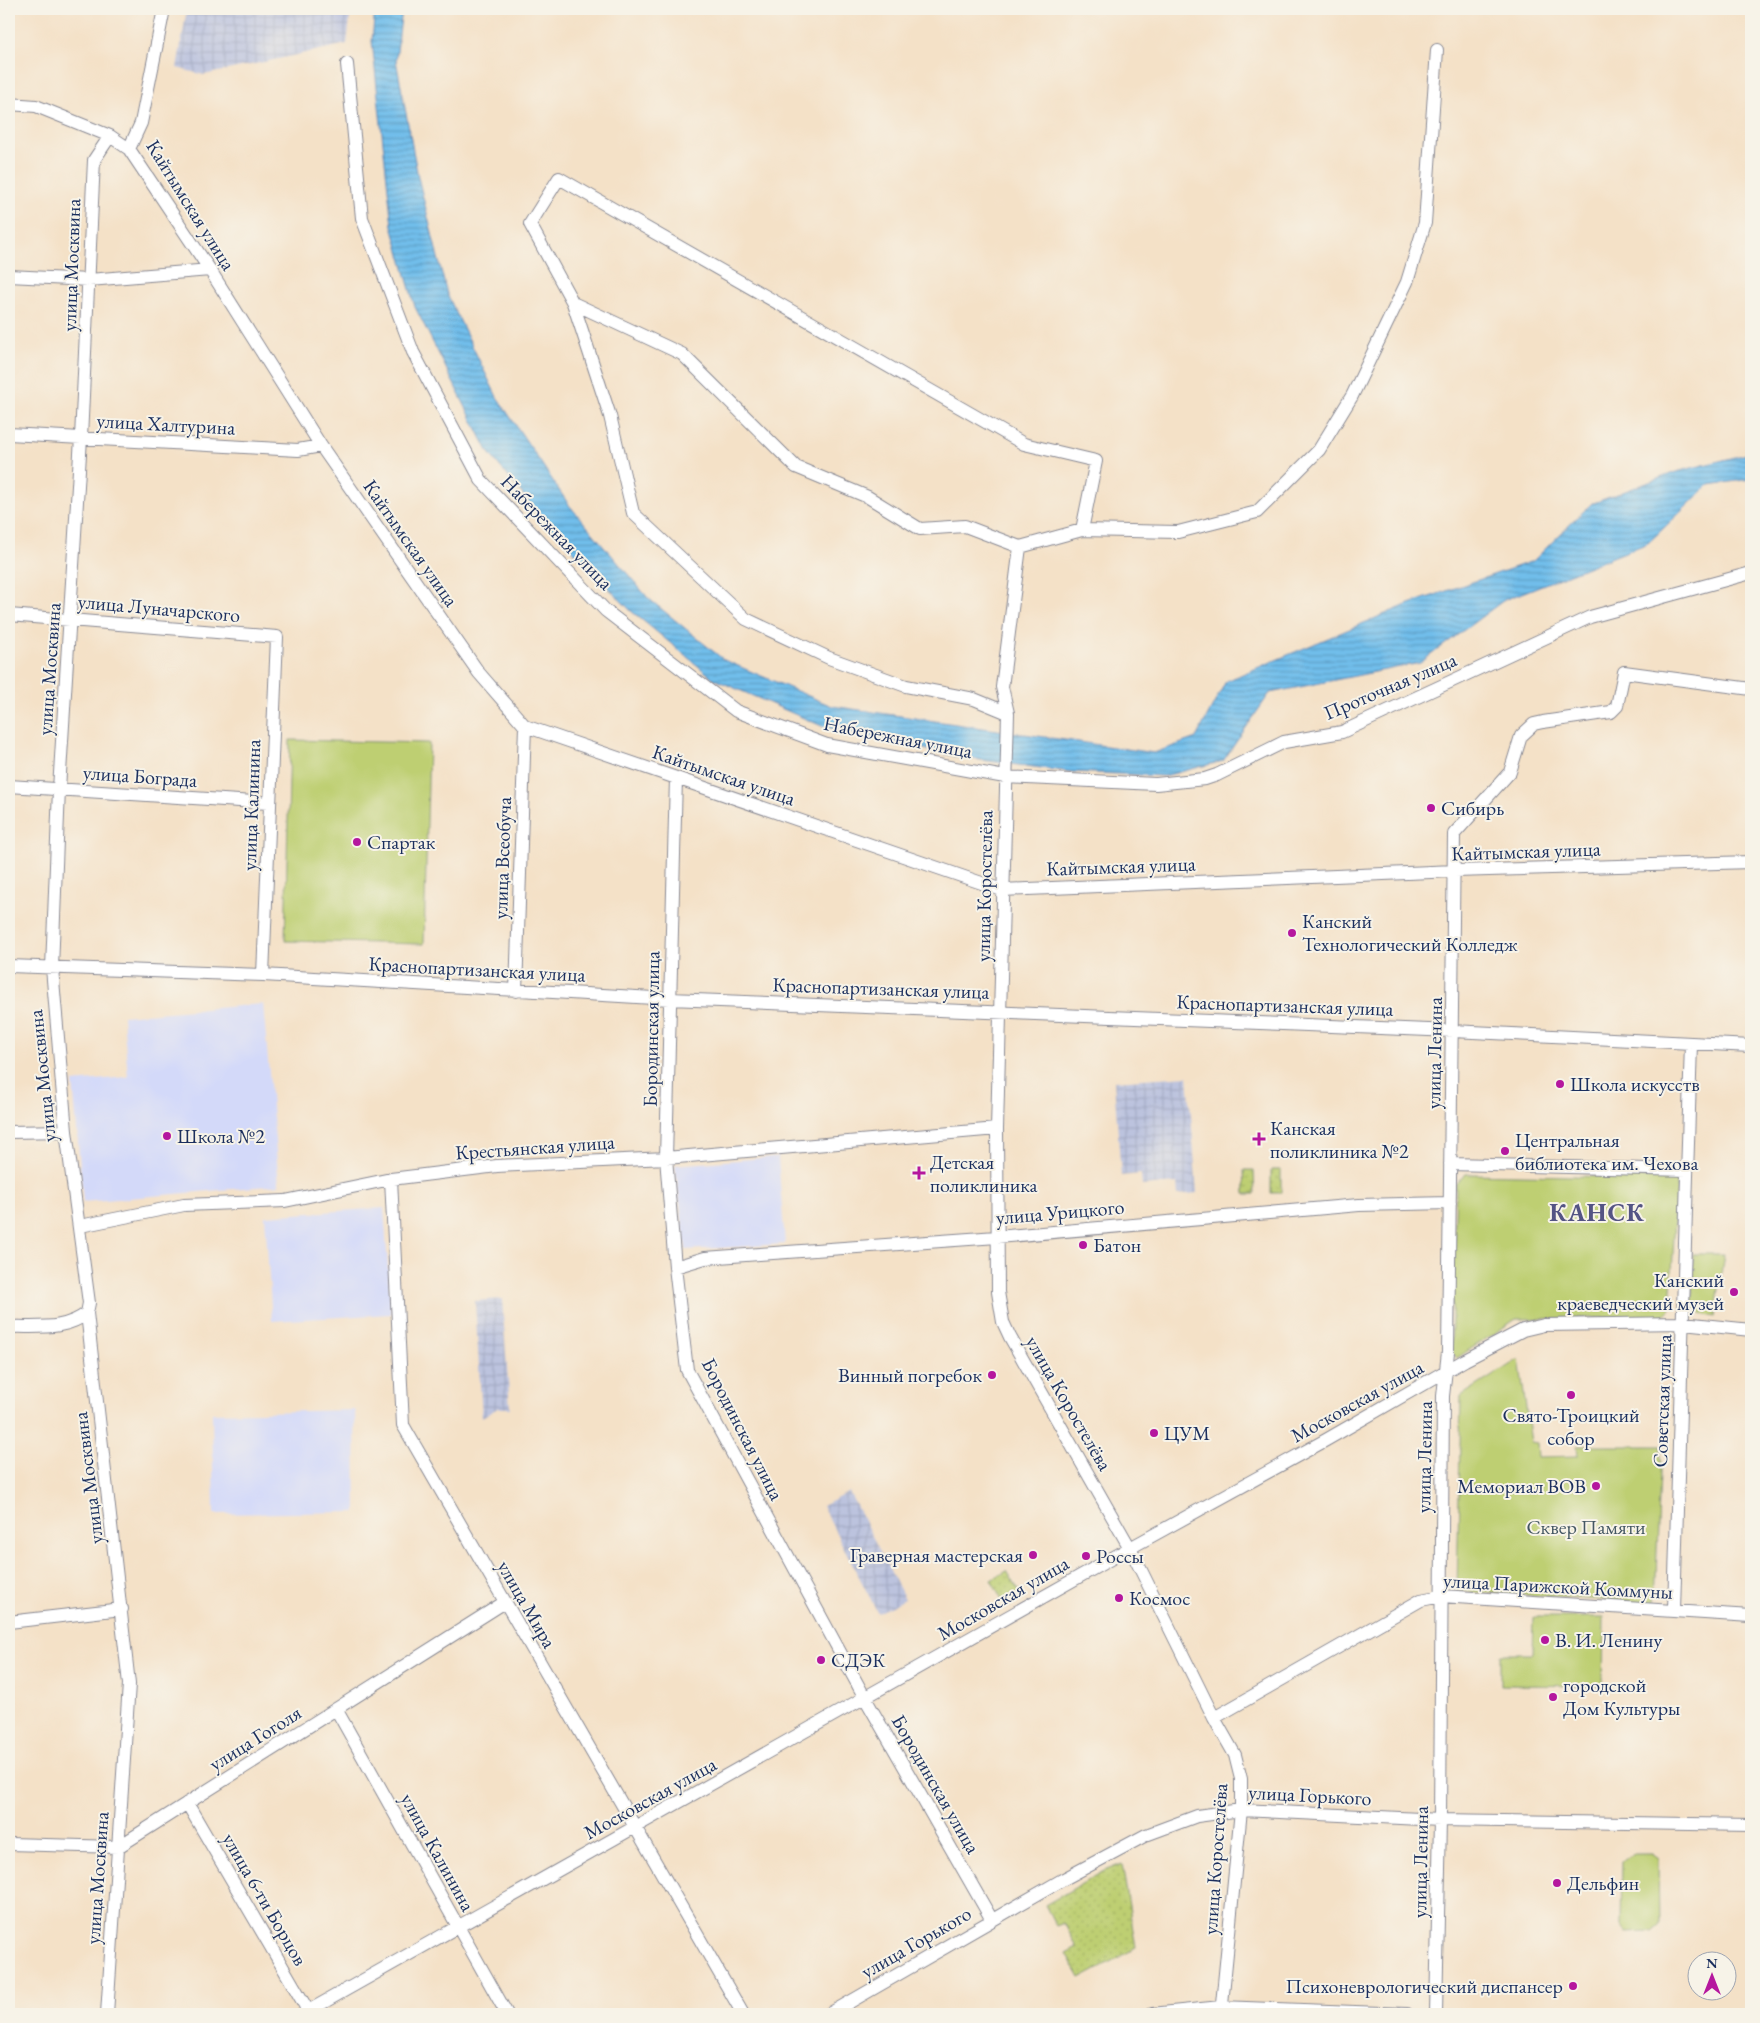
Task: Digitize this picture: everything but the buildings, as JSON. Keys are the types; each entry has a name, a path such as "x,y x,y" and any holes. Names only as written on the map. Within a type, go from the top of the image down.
{"street":[{"name":"Кайтымская улица","path":"164,9 141,123 129,149 210,270 321,446 479,673 526,726 1002,890 1455,871 1751,862"},
{"path":"574,303 682,354 796,467 868,497 920,529 964,526 1020,547 1082,530 1178,532 1257,512 1319,450 1352,396 1407,282 1425,223 1437,50"},
{"name":"Набережная улица","path":"346,64 362,218 413,352 481,480 606,611 736,711 827,745 1005,777"},
{"path":"9,104 36,106 110,136 129,149"},
{"name":"улица Москвина","path":"107,2014 129,1684 122,1608 87,1313 89,1303 66,1131 52,968 59,789 82,438 94,160 110,136"},
{"path":"1008,713 974,699 906,686 829,658 746,619 633,513 610,416 574,303 530,224 560,178 1024,444 1096,460 1082,530"},
{"path":"9,276 89,280 210,270"},
{"name":"улица Халтурина","path":"9,434 298,450 321,446"},
{"name":"улица Коростелёва","path":"1020,547 1002,687 1008,713 997,1129 998,1292 1003,1322 1130,1548 1214,1718 1235,1755 1241,1779 1241,1810 1221,2011"},
{"name":"Проточная улица","path":"1005,777 1156,784 1204,779 1217,775 1284,742 1342,732 1590,617 1751,574"},
{"name":"улица Луначарского","path":"9,615 277,636"},
{"name":"улица Калинина","path":"263,975 277,636"},
{"path":"1455,871 1454,834 1510,772 1521,736 1534,724 1611,712 1618,706 1624,672 1751,690"},
{"name":"улица Всеобуча","path":"516,991 526,726"},
{"name":"Бородинская улица","path":"676,778 666,1158 675,1267 687,1370 865,1698 992,1920"},
{"name":"улица Бограда","path":"9,786 269,803"},
{"name":"улица Ленина","path":"1436,2014 1440,1820 1443,1396 1447,1372 1455,871"},
{"name":"Краснопартизанская улица","path":"9,966 263,975 670,999 1453,1031 1751,1046"},
{"name":"Советская улица","path":"1674,1610 1691,1043"},
{"name":"Крестьянская улица","path":"80,1226 184,1205 286,1201 391,1179 497,1166 666,1158 997,1129"},
{"path":"9,1132 66,1131"},
{"path":"1450,1164 1687,1170"},
{"name":"улица Мира","path":"391,1179 403,1425 634,1829 743,2014"},
{"name":"улица Урицкого","path":"675,1267 705,1258 997,1237 1360,1205 1450,1203"},
{"path":"9,1327 64,1325 74,1323 87,1313"},
{"name":"Московская улица","path":"307,2013 1130,1548 1447,1372 1465,1360 1523,1330 1544,1325 1683,1323 1751,1330"},
{"name":"улица Парижской Коммуны","path":"1214,1718 1420,1600 1441,1596 1751,1616"},
{"name":"улица Гоголя","path":"118,1847 505,1602"},
{"path":"9,1622 122,1608"},
{"name":"улица Калинина","path":"336,1709 507,2014"},
{"name":"улица 6-ти Борцов","path":"187,1803 307,2013"},
{"name":"улица Горького","path":"828,2014 1146,1835 1197,1816 1241,1810 1440,1820 1751,1825"},
{"path":"9,1844 118,1847"},
{"path":"1152,2014 1221,2011 1407,2014"}],"shaded area":[{"path":"187,9 351,9 347,44 204,75 177,68"},
{"path":"263,1004 279,1185 83,1202 73,1082 128,1077 123,1016"},
{"path":"1188,1076 1197,1193 1178,1195 1177,1183 1142,1186 1141,1174 1121,1176 1114,1081"},
{"path":"778,1157 785,1244 686,1250 675,1165"},
{"path":"384,1208 391,1314 272,1321 265,1216"},
{"path":"502,1299 510,1408 498,1408 482,1417 475,1301"},
{"path":"355,1410 356,1512 214,1514 212,1413"},
{"path":"849,1492 905,1599 878,1613 822,1506"}],"green space":[{"name":"Спартак","path":"290,740 429,743 424,944 285,941"},
{"path":"1244,1170 1254,1170 1255,1194 1245,1194"},
{"path":"1271,1170 1281,1170 1281,1193 1271,1193"},
{"path":"1466,1174 1675,1178 1677,1182 1670,1309 1665,1314 1655,1317 1516,1319 1457,1358 1451,1352 1456,1183"},
{"path":"1693,1254 1724,1254 1715,1317 1701,1314 1692,1304"},
{"name":"Сквер Памяти","path":"1519,1359 1531,1442 1537,1443 1538,1457 1578,1456 1577,1446 1661,1446 1655,1603 1457,1591 1461,1396"},
{"path":"1007,1571 1020,1593 1003,1602 991,1580"},
{"path":"1534,1617 1604,1617 1603,1686 1501,1685 1501,1654 1533,1654"},
{"path":"1632,1854 1651,1854 1658,1859 1659,1925 1651,1932 1627,1933 1621,1925 1622,1862"},
{"path":"1122,1864 1136,1948 1080,1978 1066,1953 1077,1947 1064,1923 1056,1926 1045,1905 1104,1871"}],"water":[{"path":"375,9 402,9 396,60 418,177 447,294 497,397 569,505 648,598 724,660 832,706 1154,753 1196,738 1226,681 1409,604 1533,561 1591,504 1676,472 1751,453 1751,479 1709,485 1648,543 1504,600 1420,663 1270,693 1223,761 1164,776 1071,772 959,757 822,726 714,679 630,610 547,524 489,453 415,307 392,226 372,41"}],"place":[{"name":"Сибирь","path":"1431,808"},
{"name":"Спартак","path":"357,842"},
{"name":"Канский Технологический Колледж","path":"1292,933"},
{"name":"Школа искусств","path":"1560,1084"},
{"name":"Школа №2","path":"167,1136"},
{"name":"Канская поликлиника №2","path":"1259,1139"},
{"name":"Центральная библиотека им. Чехова","path":"1505,1151"},
{"name":"Детская поликлиника","path":"919,1173"},
{"name":"Батон","path":"1083,1245"},
{"name":"Канский краеведческий музей","path":"1734,1292"},
{"name":"Винный погребок","path":"992,1375"},
{"name":"Свято-Троицкий собор","path":"1571,1395"},
{"name":"ЦУМ","path":"1154,1433"},
{"name":"Мемориал ВОВ","path":"1596,1486"},
{"name":"Граверная мастерская","path":"1033,1555"},
{"name":"Россы","path":"1086,1556"},
{"name":"Космос","path":"1119,1598"},
{"name":"В. И. Ленину","path":"1545,1640"},
{"name":"СДЭК","path":"821,1660"},
{"name":"городской Дом Культуры","path":"1553,1697"},
{"name":"Дельфин","path":"1557,1883"},
{"name":"Психоневрологический диспансер","path":"1573,1986"}],"district":[{"name":"КАНСК","path":"1597,1212"}]}
